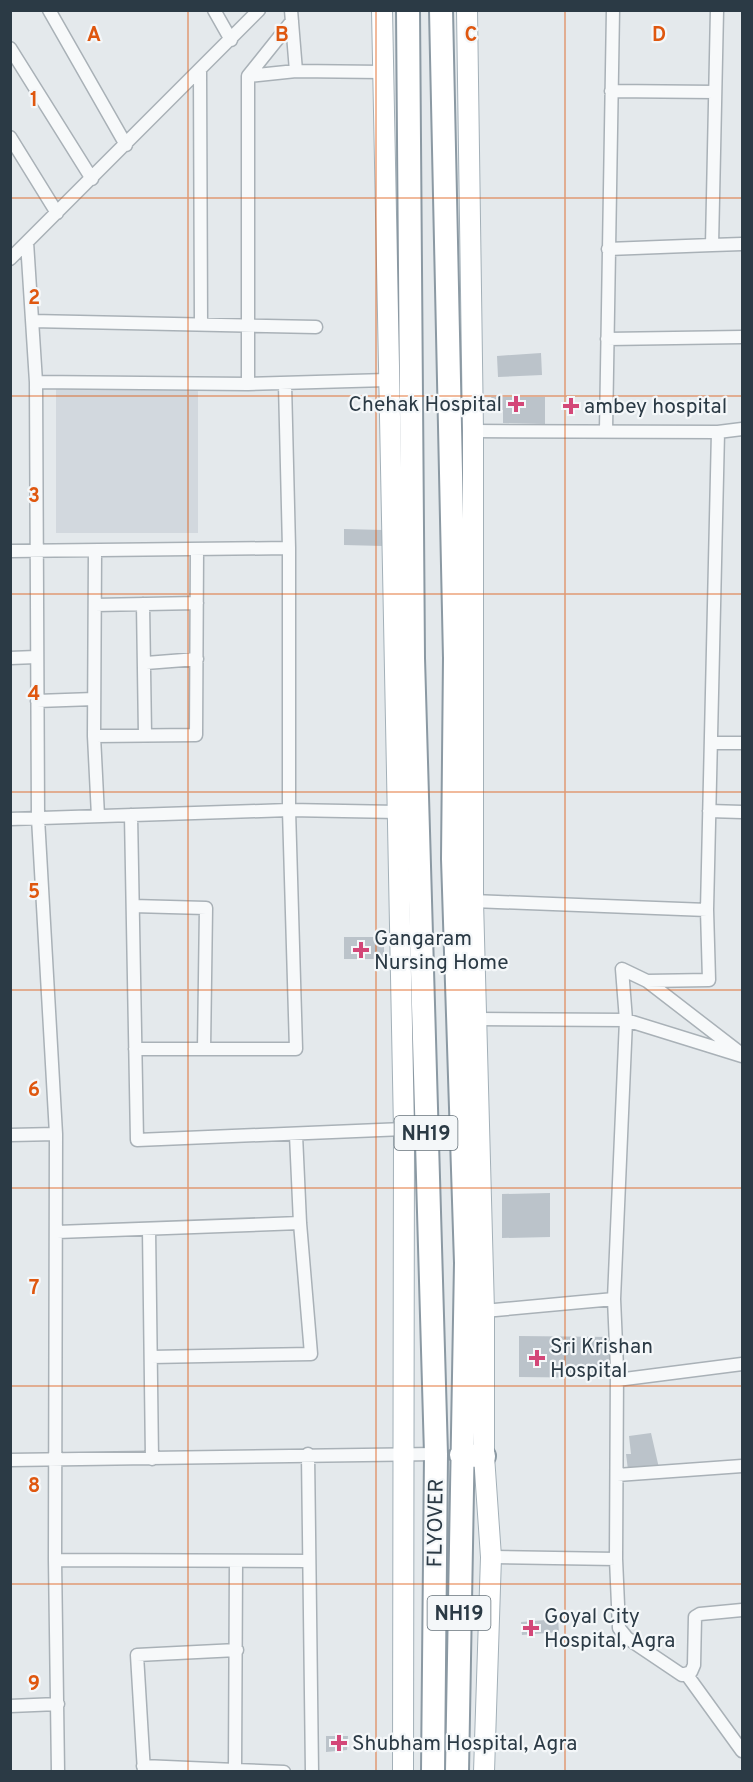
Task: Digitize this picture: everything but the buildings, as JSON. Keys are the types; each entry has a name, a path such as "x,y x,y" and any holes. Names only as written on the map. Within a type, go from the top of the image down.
{"highway":[{"name":"NH19","path":"408,10 413,658 408,812 436,1454"},
{"name":"NH19","path":"441,10 455,658 453,814 466,1263 466,1365 461,1455"},
{"name":"FLYOVER","path":"433,1772 436,1454"},
{"name":"FLYOVER","path":"457,1772 461,1455"},
{"path":"461,1455 484,1456"}],"main road":[{"path":"382,10 387,380 408,812 404,1129 403,1772"},
{"path":"467,10 473,431 472,901 484,1311 484,1456 491,1557 484,1772"}],"street":[{"path":"49,10 126,145"},
{"path":"214,10 231,40"},
{"path":"12,254 92,179 259,10"},
{"path":"606,430 613,10"},
{"path":"712,245 717,10"},
{"path":"292,16 296,71"},
{"path":"248,384 248,76 292,16"},
{"path":"10,48 92,179"},
{"path":"248,76 296,71 382,72"},
{"path":"200,72 201,325"},
{"path":"611,91 715,92"},
{"path":"10,137 57,213"},
{"path":"27,242 36,382 38,818 56,1134 55,1560 58,1772"},
{"path":"609,249 742,244"},
{"path":"32,321 316,327"},
{"path":"607,339 742,337"},
{"path":"36,382 285,384 387,380"},
{"path":"135,1049 296,1049 289,810 289,548 285,384"},
{"path":"473,431 718,432 742,429"},
{"path":"648,981 709,980 707,910 718,432"},
{"path":"10,552 289,548"},
{"path":"94,736 196,735 197,549"},
{"path":"95,551 94,736 98,816"},
{"path":"95,605 197,603"},
{"path":"143,604 146,735"},
{"path":"10,658 36,657"},
{"path":"146,663 197,659"},
{"path":"37,701 94,699"},
{"path":"711,742 742,743"},
{"path":"10,819 289,810 408,812"},
{"path":"709,811 742,812"},
{"path":"131,815 137,1140 404,1129"},
{"path":"472,901 707,910"},
{"path":"133,906 206,908 204,1049"},
{"path":"742,1055 648,981 622,969 626,1020 614,1299 617,1380 616,1559 619,1628 627,1638 682,1675 687,1675 742,1751"},
{"path":"477,1019 626,1020 742,1055"},
{"path":"10,1135 56,1134"},
{"path":"151,1357 311,1354 300,1222 296,1135"},
{"path":"57,1232 300,1222"},
{"path":"149,1229 152,1459"},
{"path":"484,1311 614,1299"},
{"path":"617,1380 742,1364"},
{"path":"10,1460 152,1459 308,1454 436,1454"},
{"path":"308,1454 312,1772"},
{"path":"617,1475 742,1466"},
{"path":"491,1557 616,1559"},
{"path":"55,1560 309,1561"},
{"path":"235,1770 236,1561"},
{"path":"687,1675 694,1665 695,1617 700,1614 742,1610"},
{"path":"237,1650 137,1655 143,1769 284,1772"},
{"path":"10,1706 58,1704"}],"shaded area":[{"path":"56,380 198,381 198,533 56,533"}],"place":[{"name":"Chehak Hospital","path":"516,404"},
{"name":"ambey hospital","path":"571,406"},
{"name":"Gangaram Nursing Home","path":"361,950"},
{"name":"Sri Krishan Hospital","path":"537,1358"},
{"name":"Goyal City Hospital, Agra","path":"531,1628"},
{"name":"Shubham Hospital, Agra","path":"339,1743"}]}
